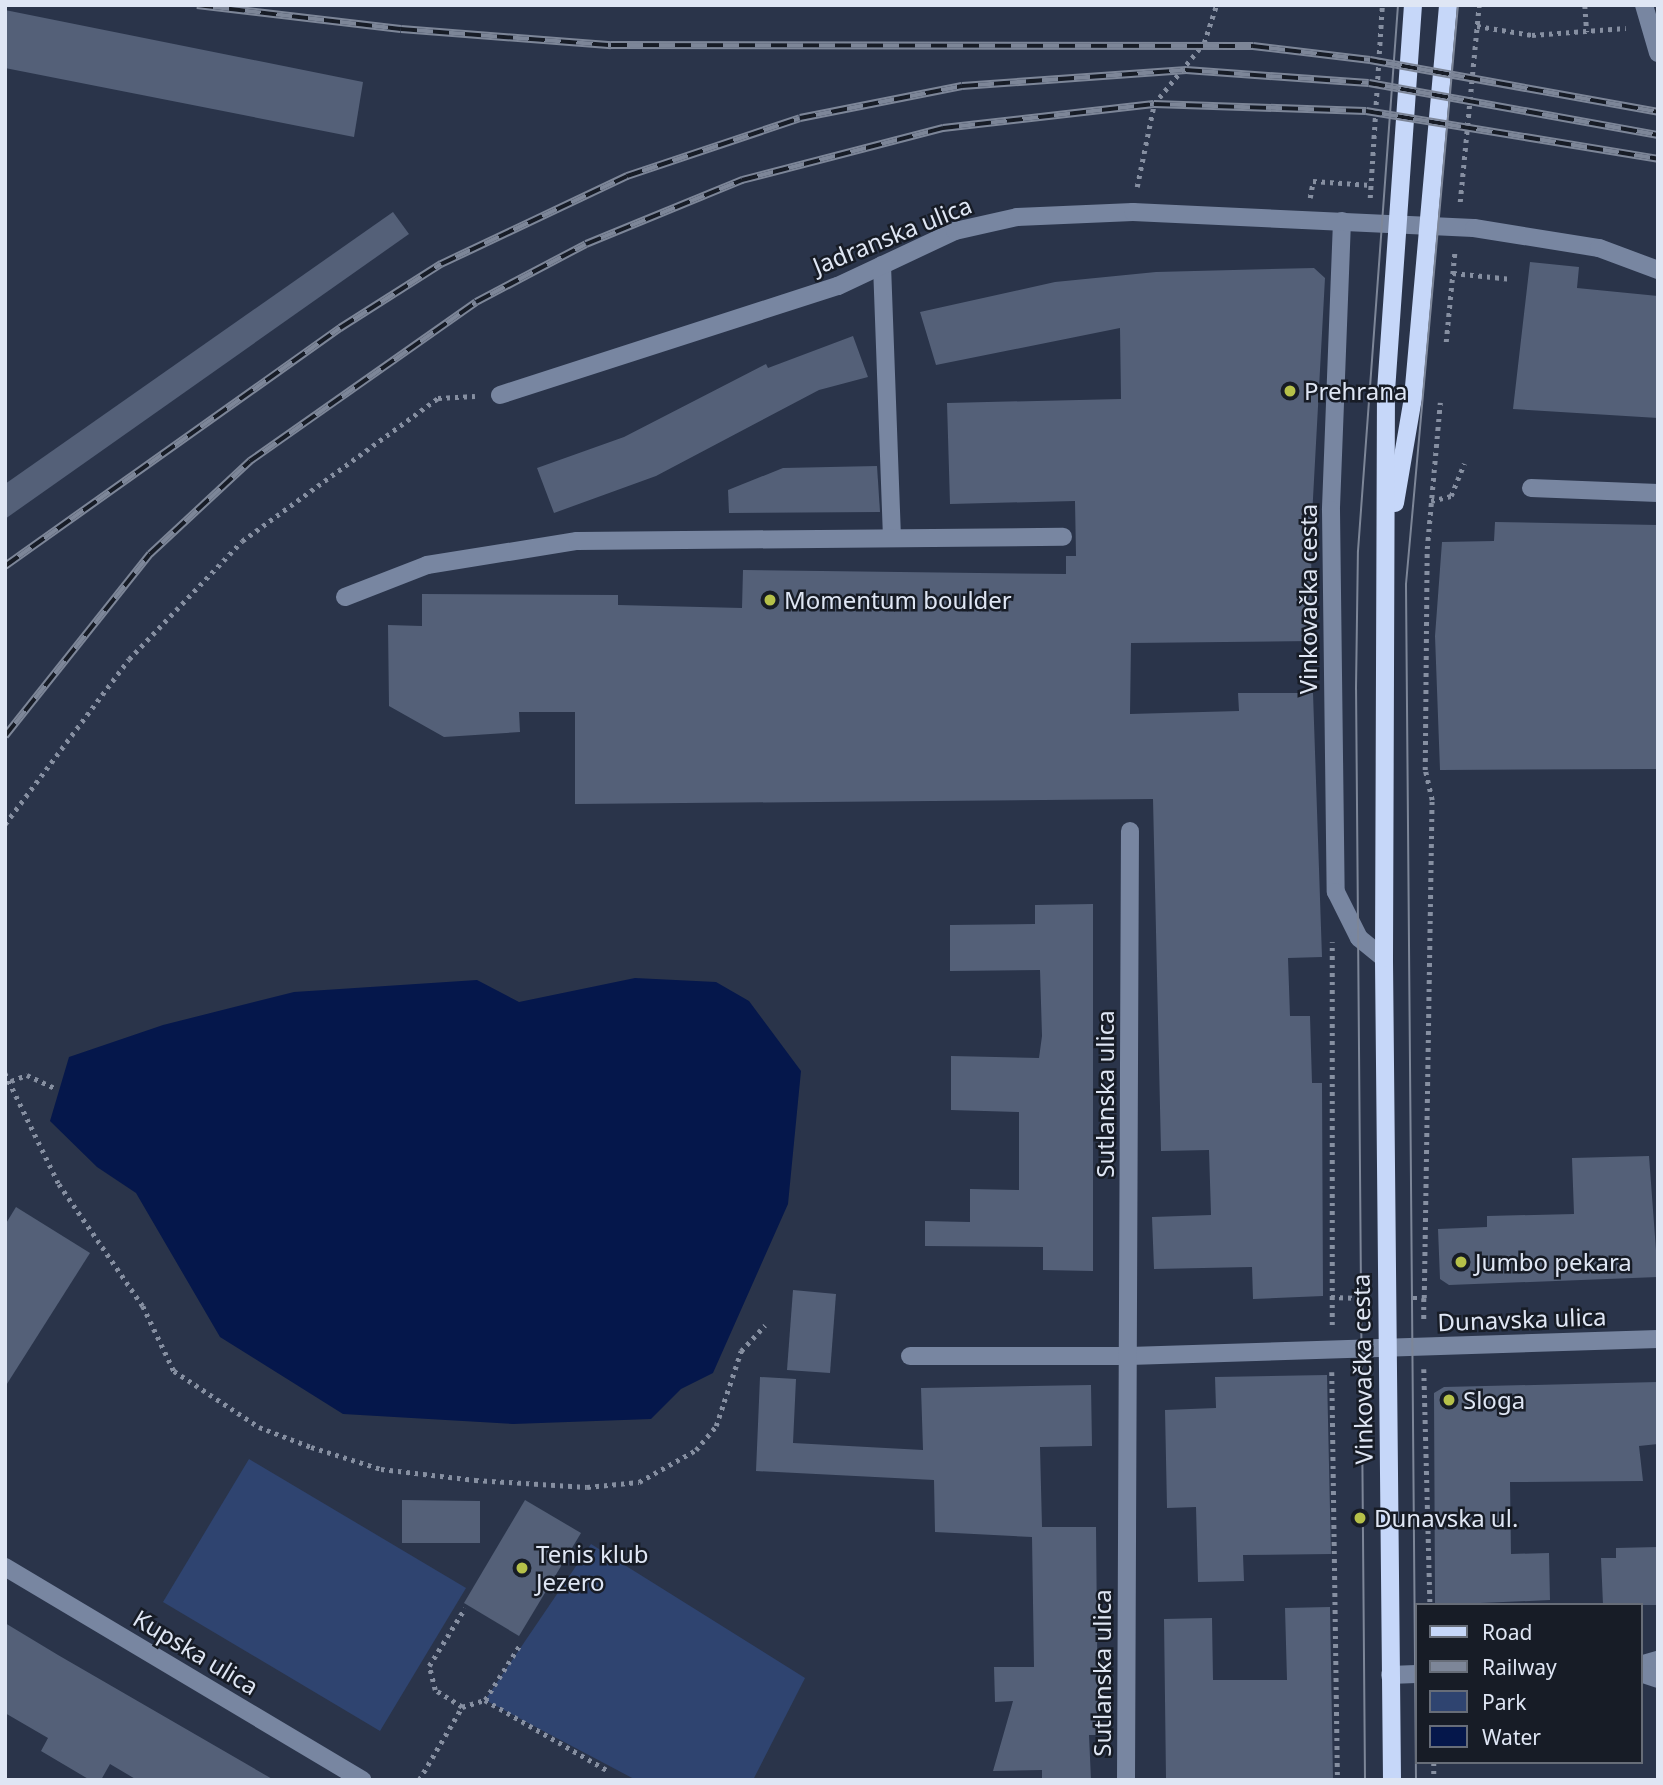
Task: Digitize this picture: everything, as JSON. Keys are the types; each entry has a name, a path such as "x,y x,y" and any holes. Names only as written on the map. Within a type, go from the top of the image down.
{"main road":[{"name":"Vinkovačka cesta","path":"1392,1780 1384,958 1389,538 1388,350 1413,5"},
{"name":"Vinkovačka cesta","path":"1389,538 1413,398 1448,5"}],"street":[{"path":"1644,5 1646,26 1658,53"},
{"name":"Jadranska ulica","path":"500,395 838,286 985,222 1133,212 1474,228 1599,248 1658,270"},
{"name":"Vinkovačka cesta","path":"1342,221 1331,510 1336,892 1359,938 1384,958"},
{"path":"882,265 892,538"},
{"path":"1531,488 1658,493"},
{"path":"345,597 427,565 577,541 1063,537"},
{"name":"Sutlanska ulica","path":"1126,1780 1130,831"},
{"name":"Dunavska ulica","path":"1387,1347 1658,1339"},
{"path":"910,1356 1129,1356 1387,1347"},
{"name":"Kupska ulica","path":"5,1567 362,1780"},
{"path":"1390,1675 1414,1674"}],"path":[{"path":"1133,212 1153,104 1204,43 1216,5"},
{"path":"1458,218 1479,5"},
{"path":"1585,5 1587,32"},
{"path":"1478,26 1532,35 1646,26"},
{"path":"1313,181 1371,185"},
{"path":"1445,354 1456,245"},
{"path":"1453,273 1512,279"},
{"path":"1430,1603 1424,1298 1431,501 1441,394"},
{"path":"5,824 129,659 242,541 438,398 500,395"},
{"path":"1431,501 1451,496 1464,463"},
{"path":"1332,938 1331,1297 1338,1780"},
{"path":"5,1073 59,1184 144,1307 174,1371 259,1427 322,1451 381,1469 475,1480 587,1486 639,1482 696,1450 716,1426 741,1351 765,1325"},
{"path":"11,1081 27,1075 57,1089"},
{"path":"1331,1297 1424,1298"},
{"path":"462,1707 435,1690 429,1666 465,1608"},
{"path":"419,1780 462,1707 485,1700 521,1643"},
{"path":"485,1700 610,1772"}],"green space":[{"path":"249,1459 466,1588 380,1731 163,1602"},
{"path":"591,1544 805,1678 753,1780 636,1780 485,1700"}],"water":[{"path":"635,978 716,982 749,1001 801,1071 788,1204 713,1373 681,1389 651,1419 513,1424 343,1414 220,1337 136,1193 97,1167 50,1121 69,1057 163,1025 294,992 477,980 519,1002"}],"building":[{"path":"5,10 363,82 354,137 5,68"},
{"path":"393,212 409,234 5,519 5,484"},
{"path":"1530,262 1579,267 1577,288 1658,296 1658,418 1513,409"},
{"path":"1314,268 1325,278 1311,535 1312,641 1131,643 1130,714 1239,711 1238,693 1313,693 1322,957 1288,958 1290,1016 1310,1016 1312,1083 1322,1083 1323,1296 1253,1299 1252,1267 1154,1269 1152,1217 1211,1215 1209,1150 1161,1151 1153,799 575,804 575,712 519,712 520,732 444,737 389,706 388,625 422,626 422,594 618,595 618,605 742,608 743,570 1066,574 1066,556 1076,556 1075,501 950,504 947,403 1121,399 1120,328 936,365 920,312 1055,282 1156,272"},
{"path":"853,336 868,377 819,390 656,476 554,513 537,468 624,437 766,364 768,368"},
{"path":"877,466 880,512 729,513 728,490 783,468"},
{"path":"1495,522 1658,525 1658,769 1440,770 1435,636 1442,542 1494,541"},
{"path":"1093,904 1093,1271 1043,1270 1043,1247 925,1246 925,1221 970,1222 970,1189 1019,1190 1019,1112 951,1110 951,1056 1039,1058 1042,1036 1040,970 950,971 950,925 1035,924 1035,905"},
{"path":"1649,1156 1658,1277 1449,1285 1440,1279 1438,1229 1487,1227 1487,1216 1574,1214 1572,1158"},
{"path":"16,1207 90,1253 5,1387 5,1225"},
{"path":"793,1290 836,1294 830,1373 787,1370"},
{"path":"1327,1375 1331,1554 1243,1555 1244,1581 1198,1582 1196,1507 1167,1508 1165,1410 1216,1408 1215,1377"},
{"path":"760,1377 796,1379 793,1443 923,1450 921,1388 1091,1385 1092,1446 1040,1447 1042,1527 1096,1527 1098,1735 1089,1735 1091,1780 1042,1780 1042,1770 993,1771 1013,1701 995,1702 994,1667 1034,1667 1032,1537 935,1532 934,1480 756,1471"},
{"path":"1658,1382 1658,1444 1639,1446 1643,1481 1510,1482 1511,1554 1549,1553 1550,1600 1435,1603 1434,1393 1444,1387"},
{"path":"402,1500 480,1501 480,1543 402,1543"},
{"name":"Tenis klub Jezero","path":"525,1500 581,1533 519,1636 464,1603"},
{"path":"1658,1547 1658,1605 1603,1603 1601,1558 1616,1558 1616,1548"},
{"path":"1330,1607 1333,1780 1166,1780 1164,1619 1212,1618 1213,1680 1287,1680 1285,1608"},
{"path":"5,1623 274,1780 137,1780 110,1764 101,1780 90,1780 41,1751 48,1738 5,1713"}],"tram line":[{"path":"1365,1780 1356,689 1358,551 1398,5"},
{"path":"1415,1603 1406,584 1458,5"},
{"path":"1416,1764 1416,1780"}],"railway":[{"path":"197,5 401,29 611,45 1253,46 1370,60 1658,112"},
{"path":"5,566 340,328 441,264 627,176 800,118 962,86 1186,70 1369,83 1658,135"},
{"path":"5,736 150,554 250,461 476,302 586,244 742,180 943,128 1154,104 1366,111 1658,159"}],"place":[{"name":"Prehrana","path":"1290,391"},
{"name":"Momentum boulder","path":"770,600"},
{"name":"Jumbo pekara","path":"1461,1262"},
{"name":"Sloga","path":"1449,1400"},
{"name":"Dunavska ul.","path":"1360,1518"},
{"name":"Tenis klub Jezero","path":"522,1568"}]}
